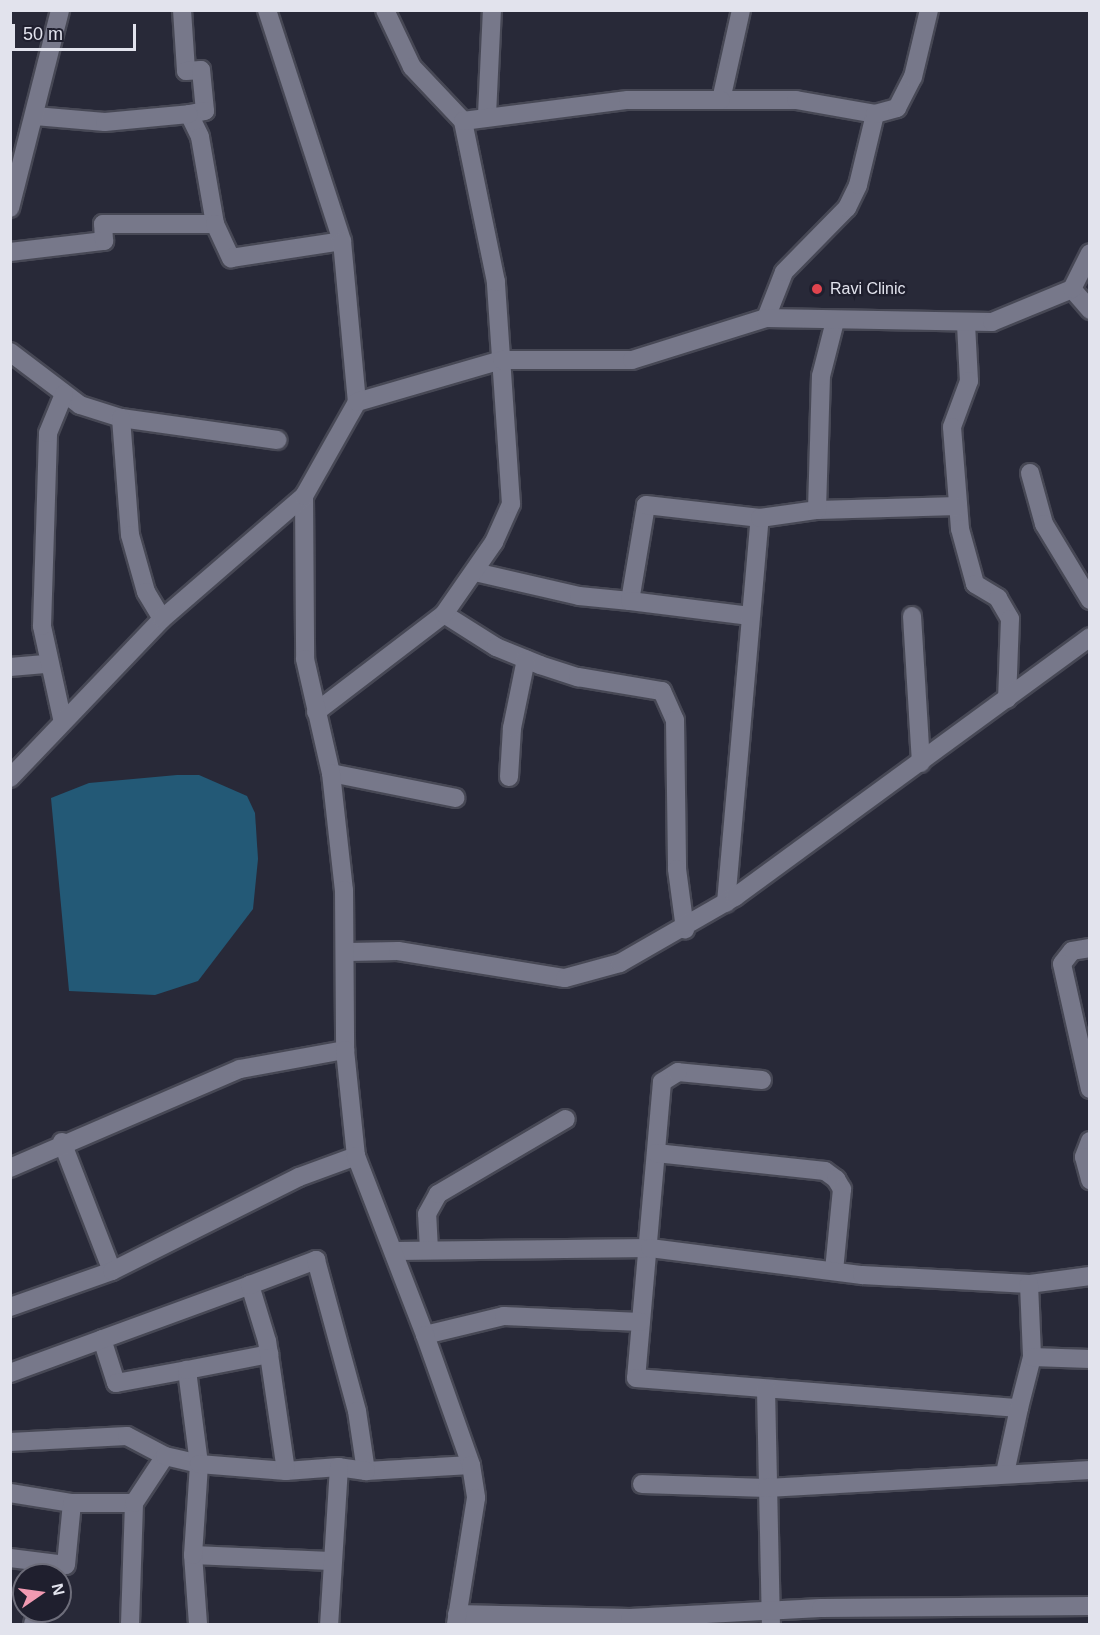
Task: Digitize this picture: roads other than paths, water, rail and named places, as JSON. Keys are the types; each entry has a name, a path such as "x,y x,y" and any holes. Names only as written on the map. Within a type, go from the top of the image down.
{"street":[{"path":"10,208 60,10"},
{"path":"35,116 105,122 205,111 201,70 186,71 182,10"},
{"path":"10,778 62,718 162,619 304,496 357,402 342,241 267,10"},
{"path":"316,712 444,614 475,572 511,504 496,282 463,121 412,67 385,10"},
{"path":"487,115 492,10"},
{"path":"722,100 741,10"},
{"path":"463,121 487,115 628,100 796,100 875,114 897,108 913,77 929,10"},
{"path":"189,114 200,137 215,225 231,258 342,241"},
{"path":"766,318 784,272 847,208 858,185 875,114"},
{"path":"10,252 104,242 103,224 215,225"},
{"path":"357,402 502,360 632,360 766,318 966,324 992,322 1072,289 1089,254"},
{"path":"1072,289 1089,310"},
{"path":"816,510 821,376 835,321"},
{"path":"966,324 969,381 952,427 958,506 975,584 998,598 1010,619 1007,699"},
{"path":"10,352 64,394 121,418 277,440"},
{"path":"62,718 48,664 42,626 48,433 64,394"},
{"path":"121,418 130,535 146,592 162,619"},
{"path":"1030,473 1044,524 1089,600"},
{"path":"304,496 305,659 331,773 348,952 345,1050 356,1156 396,1251 471,1465 476,1498 456,1619 771,1617 1089,1606"},
{"path":"630,602 646,505 760,518 816,510 958,506"},
{"path":"726,903 760,518"},
{"path":"475,572 579,596 750,616"},
{"path":"444,614 526,659 578,677 662,691 669,699 675,720 677,869 685,929"},
{"path":"912,616 921,763"},
{"path":"348,952 398,951 565,978 620,963 685,929 726,903 921,763 1089,637"},
{"path":"509,777 512,728 526,659"},
{"path":"10,667 48,664"},
{"path":"331,773 456,798"},
{"path":"1089,948 1072,951 1062,964 1089,1089"},
{"path":"10,1168 62,1142 240,1069 345,1050"},
{"path":"762,1080 667,1075 656,1154 650,1248 636,1378 1019,1408"},
{"path":"429,1250 427,1214 438,1194 566,1119"},
{"path":"1089,1141 1084,1157 1089,1180"},
{"path":"62,1142 112,1271"},
{"path":"656,1154 825,1172 836,1179 842,1189 834,1271"},
{"path":"10,1307 112,1271 299,1177 356,1156"},
{"path":"396,1251 650,1248 834,1271 1029,1284 1089,1276"},
{"path":"10,1373 316,1260 357,1411 366,1472"},
{"path":"1005,1473 1032,1357 1029,1284"},
{"path":"250,1285 269,1354 286,1471"},
{"path":"425,1335 504,1316 641,1322"},
{"path":"102,1339 116,1383 269,1354"},
{"path":"1032,1357 1089,1359"},
{"path":"187,1370 199,1464 193,1554 198,1624"},
{"path":"766,1389 771,1617"},
{"path":"10,1442 127,1436 165,1456 199,1464 286,1471 339,1467 366,1472 471,1465"},
{"path":"130,1624 134,1503 165,1456"},
{"path":"329,1624 339,1467"},
{"path":"642,1484 767,1488 1089,1470"},
{"path":"10,1493 72,1503 134,1503"},
{"path":"64,1563 72,1503"},
{"path":"193,1554 332,1561"},
{"path":"10,1558 29,1563"}],"water":[{"path":"199,775 247,796 255,813 258,859 253,909 198,981 155,995 69,991 51,798 89,783"}],"place":[{"name":"Ravi Clinic","path":"817,289"}]}
